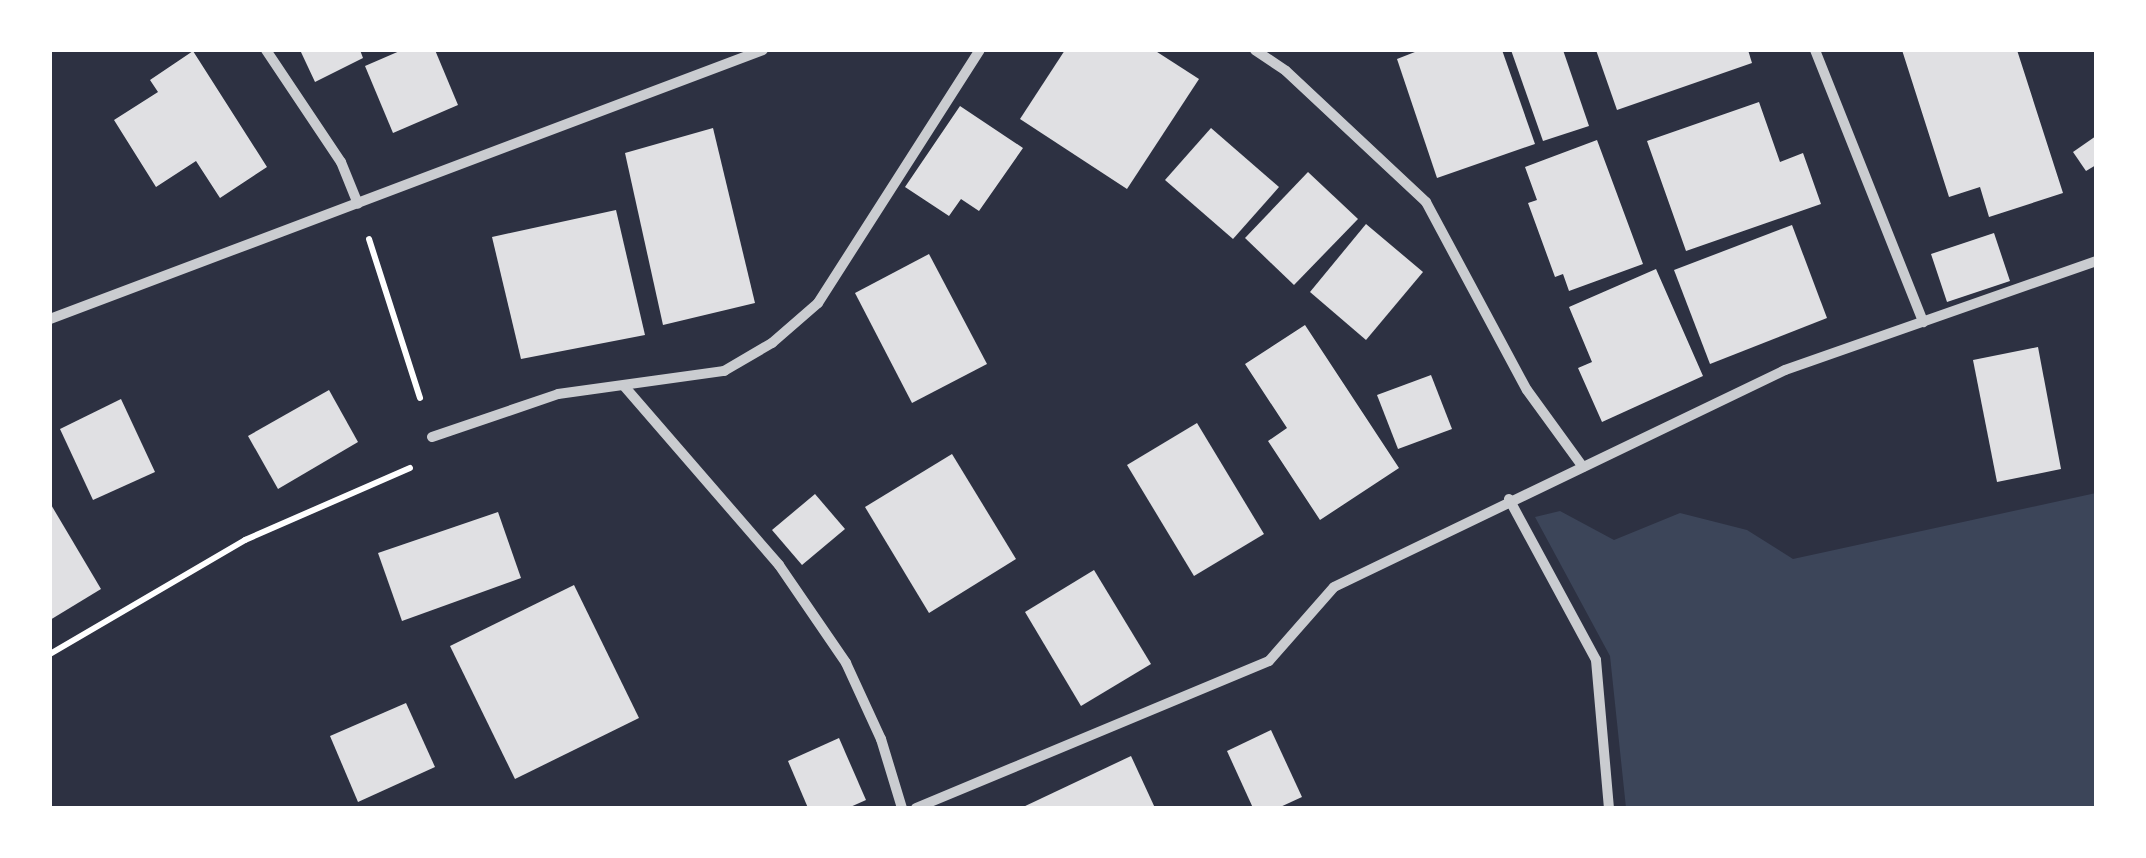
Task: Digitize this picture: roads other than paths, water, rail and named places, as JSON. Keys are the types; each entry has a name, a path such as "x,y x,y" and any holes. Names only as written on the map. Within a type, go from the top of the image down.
{"street":[{"path":"266,50 341,162 358,204"},
{"path":"50,319 762,50"},
{"path":"432,437 558,394 724,370 772,342 818,303 980,50"},
{"path":"1815,50 1923,322"},
{"path":"1264,52 1426,202 1527,390 1584,467"},
{"path":"916,808 1268,661 1334,587 1510,499 1786,370 2096,260"},
{"path":"624,386 779,565 846,664 880,738 902,808"},
{"path":"1510,499 1596,660 1610,808"}]}
